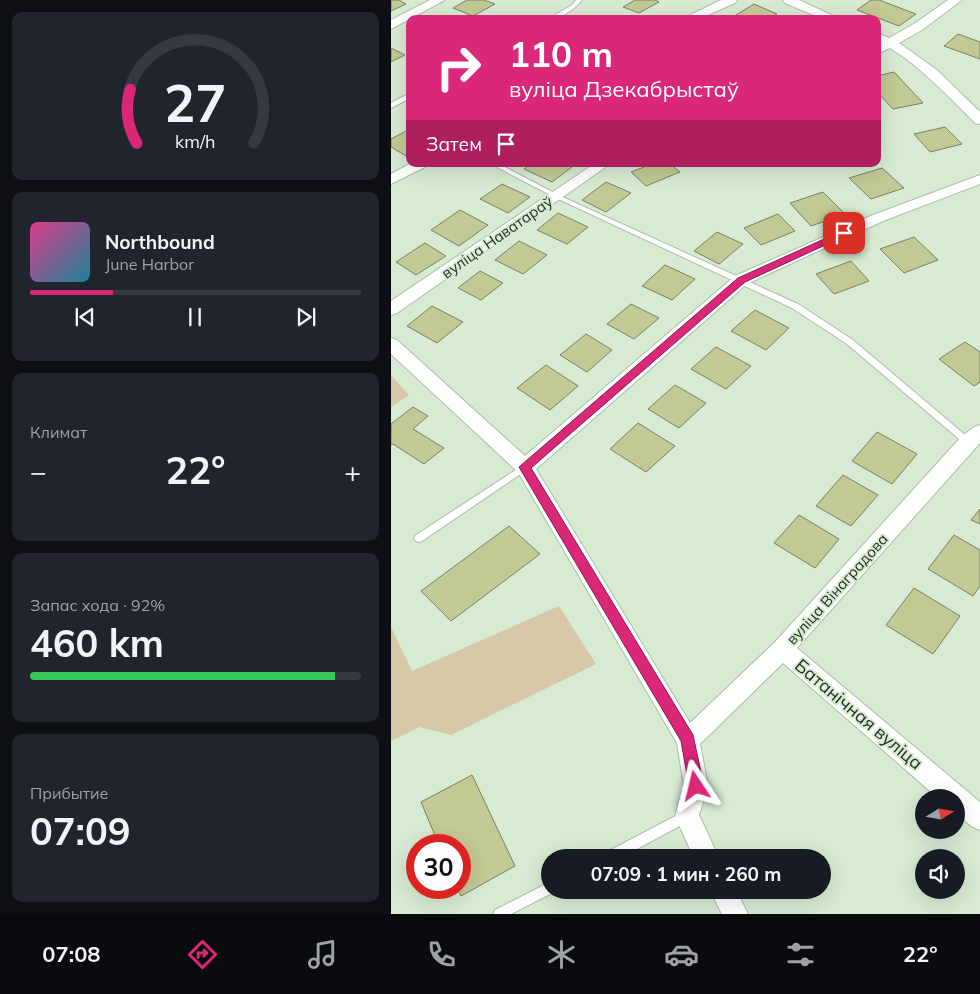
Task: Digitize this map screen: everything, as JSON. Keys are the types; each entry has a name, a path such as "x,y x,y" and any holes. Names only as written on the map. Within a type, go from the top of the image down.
{"street":[{"path":"410,15 439,0"},
{"path":"697,15 731,0"},
{"path":"789,0 825,15"},
{"path":"881,48 892,43 956,0"},
{"path":"391,25 406,17"},
{"path":"881,39 892,43 937,78 980,120"},
{"path":"391,180 415,167"},
{"name":"вуліца Наватараў","path":"391,309 599,167"},
{"path":"525,467 741,280 878,218 980,179"},
{"path":"391,344 525,467 688,740 696,786 687,816 703,849"},
{"name":"вуліца Вінаградова","path":"688,740 783,649 974,437"},
{"name":"Батанічная вуліца","path":"783,649 980,818"},
{"path":"728,899 735,914"}],"lane":[{"path":"558,15 575,6 579,0"},
{"path":"391,106 406,97"},
{"path":"500,167 556,196 795,306 850,342 974,437"},
{"path":"419,538 525,467"},
{"path":"624,849 687,816"},
{"path":"499,914 541,893"}],"shaded area":[{"path":"391,375 409,395 391,407"},
{"path":"559,606 596,664 451,735 420,727 391,741 391,627 412,671"}],"building":[{"path":"391,0 399,0 406,4 391,11"},
{"path":"467,0 484,0 495,4 475,15 453,8"},
{"path":"635,0 655,0 659,2 639,13 623,7"},
{"path":"871,0 879,0 916,14 899,26 881,19 881,15 870,15 857,10"},
{"path":"754,4 777,14 775,15 736,15"},
{"path":"958,34 980,42 980,59 944,46"},
{"path":"391,48 405,55 391,62"},
{"path":"894,72 923,103 893,109 881,96 881,75"},
{"path":"945,127 962,144 930,152 914,134"},
{"path":"406,131 406,156 391,147 391,139"},
{"path":"527,167 572,167 552,182 524,169"},
{"path":"644,167 674,167 680,172 646,186 631,172"},
{"path":"882,168 904,188 871,199 849,178"},
{"path":"606,182 631,193 606,212 582,200"},
{"path":"502,184 530,197 508,213 480,199"},
{"path":"823,192 845,214 811,226 790,203"},
{"path":"460,210 488,225 459,246 431,230"},
{"path":"558,213 588,227 567,244 537,230"},
{"path":"778,214 795,231 761,245 744,228"},
{"path":"717,232 743,244 719,264 694,251"},
{"path":"914,237 938,260 904,273 880,249"},
{"path":"519,241 547,255 523,274 495,260"},
{"path":"425,243 446,256 416,275 396,262"},
{"path":"851,261 869,281 834,294 816,274"},
{"path":"665,265 695,279 672,300 642,286"},
{"path":"480,271 503,283 481,300 458,288"},
{"path":"631,304 659,318 634,339 607,324"},
{"path":"432,306 463,322 437,343 407,326"},
{"path":"755,310 789,328 766,350 731,331"},
{"path":"586,334 612,350 587,372 560,355"},
{"path":"965,342 980,352 980,382 974,386 939,359"},
{"path":"716,347 751,366 726,389 691,369"},
{"path":"546,365 578,386 550,410 517,388"},
{"path":"675,385 706,403 679,428 648,409"},
{"path":"413,407 428,416 413,429 444,448 424,464 393,444 391,445 391,424"},
{"path":"638,423 675,446 646,472 610,449"},
{"path":"877,432 917,454 892,484 852,461"},
{"path":"843,475 878,495 851,526 816,506"},
{"path":"980,509 980,524 971,520"},
{"path":"799,515 839,539 815,568 774,543"},
{"path":"509,526 540,554 451,621 421,591"},
{"path":"954,535 980,550 980,586 973,596 928,569"},
{"path":"914,588 960,616 933,654 886,625"},
{"path":"472,775 515,866 471,890 471,834 434,834 421,802"}],"route":[{"path":"696,786 688,740 525,467 741,280 844,233"}]}
